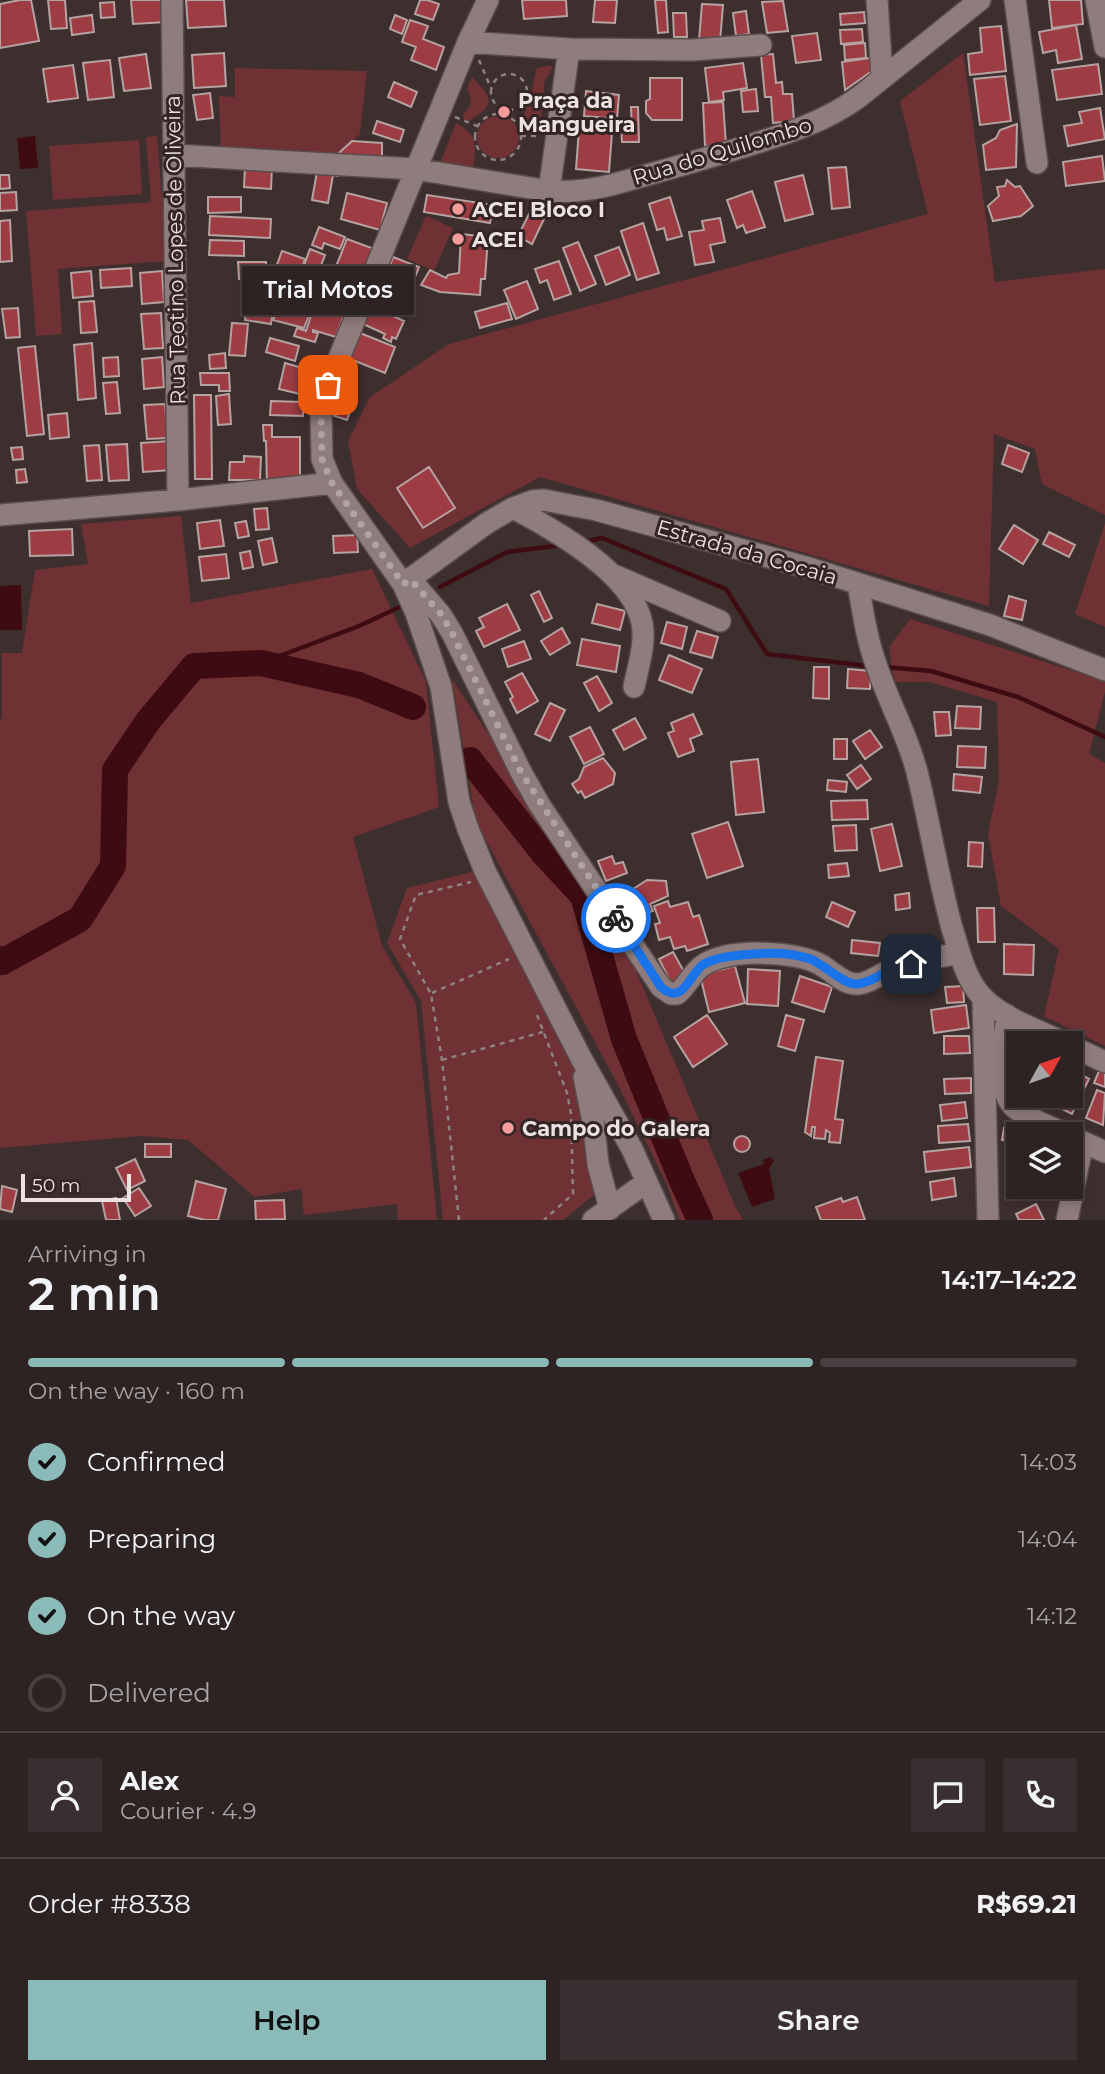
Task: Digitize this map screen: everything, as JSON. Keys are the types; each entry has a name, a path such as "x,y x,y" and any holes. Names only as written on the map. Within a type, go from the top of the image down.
{"street":[{"name":"Rua Teotino Lopes de Oliveira","path":"172,0 178,500"},
{"path":"488,0 474,42 415,169 328,385 321,413 320,437 322,459 332,483 407,582 442,615 521,772 540,804 653,976 666,991 677,994 702,966 726,957 766,953 790,954 811,959 847,983 857,984 894,968 959,953"},
{"path":"877,0 882,77"},
{"name":"Rua do Quilombo","path":"174,155 415,169 549,191 566,192 611,185 784,135 840,111 980,0"},
{"path":"1015,0 1037,163"},
{"path":"1096,0 1105,47"},
{"path":"474,42 569,49 692,50 761,45"},
{"path":"549,191 569,49"},
{"path":"0,515 178,500 332,483"},
{"name":"Estrada da Cocaia","path":"407,582 487,523 513,508 544,500 809,568 990,625 1105,670"},
{"path":"513,508 576,544 611,574 626,591 637,609 642,625 643,641 634,687"},
{"path":"611,574 720,621"},
{"path":"407,582 441,687 458,802 468,830 485,871 581,1058 632,1149 664,1220"},
{"path":"858,584 876,667 898,717 917,771 941,887 959,953 971,982 983,998 1007,1015 1040,1031"},
{"path":"983,998 988,1220"},
{"path":"1007,1015 1002,1075 1004,1091 1012,1105 1040,1122"},
{"path":"1083,1052 1105,1062"},
{"path":"581,1058 594,1127 602,1214"},
{"path":"1083,1142 1105,1152"},
{"path":"602,1214 648,1182"},
{"path":"1067,1220 1069,1199"}],"path":[{"path":"474,42 476,54 491,88 491,96 498,107 505,110 515,109 524,102 527,90 526,84 517,75 506,73 495,79 491,88"},
{"path":"504,115 505,110"},
{"path":"492,115 504,115 514,121 521,136 516,151 511,156 496,160 483,155 478,149 475,135 477,126 492,115"},
{"path":"454,116 477,126"},
{"path":"521,136 541,136"},
{"path":"459,1220 442,1060 431,994 400,939 416,895 472,882"},
{"path":"431,994 515,956"},
{"path":"536,1010 567,1093 571,1114 574,1185 573,1194 544,1220"},
{"path":"442,1060 543,1032"}],"shaded area":[{"path":"963,53 995,282 1105,269 1105,515 1042,484 1035,449 994,434 989,606 540,477 410,548 357,489 348,441 370,397 449,344 928,214 900,101"},
{"path":"552,66 552,69 545,80 540,127 537,133 526,131 524,117 537,68"},
{"path":"235,68 367,71 360,134 332,159 221,153 219,96 235,97"},
{"path":"472,77 489,101 484,110 469,121 464,120 463,114 471,103 467,89"},
{"path":"498,116 513,122 519,137 513,152 498,158 483,152 477,137 483,122"},
{"path":"456,123 469,132 474,142 473,170 439,166"},
{"path":"35,136 38,168 20,169 17,138"},
{"path":"157,136 167,261 58,269 62,334 36,336 26,211 151,202 146,137"},
{"path":"139,140 142,194 53,200 49,146"},
{"path":"426,216 453,228 434,271 407,259"},
{"path":"181,516 191,603 372,569 426,682 439,807 353,837 382,946 416,1003 437,1220 398,1220 397,1204 304,1215 301,1189 255,1197 188,1140 142,1136 0,1148 2,653 22,653 35,570 88,564 81,524"},
{"path":"1105,523 1105,627 1075,614"},
{"path":"21,585 22,630 0,630 0,586"},
{"path":"910,619 1105,681 1105,692 1089,754 1105,763 1105,1046 1083,1035 1083,1031 1074,1031 1044,1016 1059,949 1001,906 988,834 999,780 997,702 930,682 894,682 889,647"},
{"path":"452,679 621,935 743,1220 679,1220 667,1185 617,1083 476,822"},
{"path":"472,872 483,886 564,1040 586,1100 595,1194 563,1220 443,1220 421,1001 387,943 407,888"},
{"path":"770,1157 774,1160 769,1169 775,1199 752,1207 738,1173 764,1164 763,1160"}],"building":[{"path":"31,0 39,41 0,48 0,4"},
{"path":"48,0 65,0 67,28 51,29"},
{"path":"131,0 165,0 166,22 133,24"},
{"path":"186,0 224,0 226,26 188,28"},
{"path":"420,0 439,4 433,20 415,14"},
{"path":"522,0 566,0 567,16 524,19"},
{"path":"595,0 617,0 615,23 593,22"},
{"path":"655,0 666,0 668,32 658,33"},
{"path":"1049,0 1081,0 1083,24 1052,28"},
{"path":"783,1 788,31 767,33 762,2"},
{"path":"114,2 115,17 101,18 100,3"},
{"path":"702,4 723,5 720,42 699,40"},
{"path":"746,11 749,34 736,36 733,13"},
{"path":"864,12 865,23 841,25 840,14"},
{"path":"673,13 686,13 687,37 674,37"},
{"path":"92,15 94,32 72,35 70,18"},
{"path":"395,15 407,20 402,34 390,29"},
{"path":"410,20 428,26 423,39 444,47 436,70 411,60 416,47 402,42"},
{"path":"1076,25 1082,59 1058,63 1056,50 1043,53 1039,32"},
{"path":"1001,26 1006,71 970,75 968,54 982,52 980,28"},
{"path":"862,29 863,42 841,44 840,30"},
{"path":"817,33 821,60 796,63 792,36"},
{"path":"865,43 866,58 845,60 844,45"},
{"path":"224,53 226,86 194,88 192,55"},
{"path":"146,54 151,88 124,91 119,58"},
{"path":"773,54 776,83 782,82 783,94 792,94 794,121 773,123 771,97 765,97 761,55"},
{"path":"870,58 872,71 845,90 842,62"},
{"path":"110,60 114,97 88,100 83,63"},
{"path":"743,63 747,88 723,92 724,100 709,102 705,68"},
{"path":"1098,64 1102,94 1057,100 1052,70"},
{"path":"73,65 78,98 48,102 43,69"},
{"path":"1005,76 1011,121 980,125 974,79"},
{"path":"650,78 682,78 682,120 652,120 646,113 646,101 650,99"},
{"path":"394,82 417,92 411,107 388,97"},
{"path":"756,89 758,111 743,112 741,91"},
{"path":"586,91 619,95 617,119 584,116"},
{"path":"210,93 213,118 197,120 193,95"},
{"path":"723,102 726,145 705,146 703,103"},
{"path":"631,107 638,107 639,142 622,142 621,128 632,128"},
{"path":"1100,108 1105,139 1068,146 1064,126 1082,123 1079,112"},
{"path":"377,121 404,130 400,142 373,133"},
{"path":"1017,124 1016,167 986,170 983,145 996,138 1000,130"},
{"path":"579,129 612,132 609,172 576,169"},
{"path":"352,141 382,143 382,157 338,154"},
{"path":"1102,156 1105,181 1066,186 1063,162"},
{"path":"245,166 272,167 271,189 244,187"},
{"path":"318,166 339,170 338,176 333,175 328,203 312,200"},
{"path":"846,167 850,207 832,209 828,168"},
{"path":"0,175 9,175 10,188 0,189"},
{"path":"803,175 813,214 785,221 775,182"},
{"path":"1007,180 1015,187 1020,186 1033,206 1021,216 993,221 988,206 999,196 997,187 1005,186"},
{"path":"752,191 765,227 746,233 743,225 737,228 727,200"},
{"path":"16,192 17,210 0,211 0,193"},
{"path":"347,193 387,203 380,230 341,219"},
{"name":"ACEI Bloco I","path":"427,195 493,205 490,223 424,212"},
{"path":"208,197 241,197 241,212 208,213"},
{"path":"670,197 682,236 667,240 664,228 657,230 649,204"},
{"path":"530,212 544,219 532,244 518,236"},
{"path":"210,216 271,219 270,238 209,235"},
{"path":"720,218 725,242 710,245 714,262 695,265 689,232 704,230 702,221"},
{"path":"10,220 12,261 0,262 0,221"},
{"path":"643,223 659,273 637,280 621,231"},
{"path":"319,227 345,237 340,249 324,243 322,249 312,245"},
{"path":"461,234 488,237 485,279 481,279 480,295 440,292 421,285 430,270 446,278 459,273"},
{"path":"347,239 377,250 367,274 356,270 353,276 335,269"},
{"path":"210,240 244,241 244,256 209,255"},
{"path":"578,242 596,284 580,291 563,248"},
{"path":"619,247 630,275 606,285 595,256"},
{"path":"310,249 325,255 313,286 324,290 320,302 315,300 304,328 273,320 278,308 288,308"},
{"path":"282,251 305,259 291,298 278,293 281,285 271,281"},
{"path":"393,257 419,267 411,287 386,277"},
{"path":"559,261 571,294 554,300 547,280 540,283 535,269"},
{"path":"238,262 266,262 267,278 239,279"},
{"path":"131,268 132,286 101,288 100,270"},
{"path":"91,271 93,296 73,298 71,273"},
{"path":"162,271 164,302 142,304 140,273"},
{"path":"342,279 357,286 350,300 336,293"},
{"path":"527,281 538,309 516,319 504,290"},
{"path":"326,292 349,300 344,312 322,303"},
{"path":"94,301 97,332 81,333 79,302"},
{"path":"507,303 512,319 480,328 475,312"},
{"path":"247,304 273,309 271,324 245,320"},
{"path":"315,304 344,314 336,337 313,330 318,333 315,342 294,336 297,328 306,331"},
{"path":"371,306 404,321 396,339 392,337 391,342 383,338 385,334 363,324"},
{"path":"18,308 20,337 6,338 2,309"},
{"path":"161,313 163,348 144,349 141,314"},
{"path":"232,323 248,324 245,356 229,355"},
{"path":"360,333 395,347 385,373 350,359"},
{"path":"270,338 299,346 295,361 266,352"},
{"path":"92,343 96,398 78,400 74,345"},
{"path":"35,346 44,434 27,436 18,348"},
{"path":"225,353 226,368 210,369 209,355"},
{"path":"118,357 119,376 104,377 103,358"},
{"path":"162,357 164,387 144,389 142,359"},
{"path":"285,363 306,369 300,394 279,389"},
{"path":"200,373 229,373 230,391 219,391 219,385 201,385"},
{"path":"117,382 120,413 106,414 103,383"},
{"path":"229,394 231,424 218,425 216,396"},
{"path":"194,395 211,395 212,479 195,479"},
{"path":"334,400 352,406 347,420 329,414"},
{"path":"271,401 303,402 303,416 270,415"},
{"path":"165,404 168,438 147,439 144,405"},
{"path":"67,413 69,437 50,439 48,415"},
{"path":"263,425 272,425 272,437 300,437 300,477 267,486"},
{"path":"170,441 172,470 143,472 141,443"},
{"path":"127,444 129,480 109,481 106,445"},
{"path":"99,445 102,480 87,481 84,446"},
{"path":"1008,445 1029,453 1022,472 1002,464"},
{"path":"22,447 23,459 13,460 11,448"},
{"path":"244,456 261,457 260,480 229,480 230,462 244,462"},
{"path":"429,467 455,508 423,528 397,488"},
{"path":"25,469 27,482 17,483 16,470"},
{"path":"267,508 269,529 256,530 254,509"},
{"path":"220,520 224,546 200,549 197,523"},
{"path":"246,521 249,536 238,538 235,523"},
{"path":"1014,525 1038,540 1023,564 999,549"},
{"path":"72,529 73,555 30,556 29,531"},
{"path":"1049,532 1075,545 1069,557 1043,544"},
{"path":"357,535 358,552 334,553 333,536"},
{"path":"272,538 277,562 263,565 258,541"},
{"path":"250,551 253,567 243,569 240,553"},
{"path":"226,554 229,578 202,581 199,557"},
{"path":"539,591 552,618 544,622 531,595"},
{"path":"1009,596 1026,601 1022,620 1004,616"},
{"path":"507,604 520,630 484,647 476,631 484,627 479,618"},
{"path":"597,604 625,611 620,630 592,623"},
{"path":"667,622 687,627 682,649 661,643"},
{"path":"562,628 570,643 550,655 541,641"},
{"path":"697,631 718,637 712,658 690,652"},
{"path":"582,639 620,646 616,672 577,665"},
{"path":"524,641 531,659 508,667 502,649"},
{"path":"669,655 702,669 692,693 659,680"},
{"path":"814,667 829,667 829,699 813,698"},
{"path":"848,669 871,671 870,689 847,688"},
{"path":"522,673 538,701 517,713 505,682"},
{"path":"597,676 612,703 599,711 584,683"},
{"path":"550,703 565,710 550,741 535,734"},
{"path":"957,706 981,707 980,729 955,728"},
{"path":"934,712 949,712 951,735 936,736"},
{"path":"693,714 702,734 690,739 694,751 678,757 668,733 674,731 671,723"},
{"path":"635,718 646,738 624,750 613,730"},
{"path":"590,727 604,754 584,764 570,737"},
{"path":"870,730 882,747 865,759 853,741"},
{"path":"834,739 847,739 847,759 834,759"},
{"path":"958,746 986,747 985,768 957,767"},
{"path":"603,758 615,773 613,784 585,798 572,784 579,779 584,767"},
{"path":"758,759 764,812 736,815 731,762"},
{"path":"861,765 871,779 857,789 847,775"},
{"path":"954,774 982,777 980,793 953,790"},
{"path":"828,780 847,782 846,792 827,790"},
{"path":"867,800 868,819 832,820 831,801"},
{"path":"728,822 743,866 707,878 692,834"},
{"path":"892,824 902,866 880,871 871,829"},
{"path":"856,825 857,850 835,851 833,826"},
{"path":"969,842 983,843 982,867 968,866"},
{"path":"612,856 615,864 623,862 627,873 606,881 598,861"},
{"path":"847,863 849,876 829,878 828,865"},
{"path":"647,880 666,881 668,896 650,904 653,911 644,914 630,891"},
{"path":"909,893 910,908 896,910 895,895"},
{"path":"668,901 670,907 688,902 693,917 699,915 708,944 687,951 685,946 674,949 670,937 659,940 655,924 660,923 654,906"},
{"path":"832,902 855,912 848,927 826,917"},
{"path":"977,908 994,908 995,942 978,942"},
{"path":"852,940 880,943 878,956 851,953"},
{"path":"1004,944 1034,945 1033,975 1004,974"},
{"path":"673,952 687,977 672,985 659,959"},
{"path":"735,966 745,1003 709,1012 700,975"},
{"path":"748,969 780,971 778,1006 747,1004"},
{"path":"902,972 929,972 929,992 902,992"},
{"path":"800,976 832,987 824,1012 792,1002"},
{"path":"963,986 964,1002 947,1003 945,987"},
{"path":"966,1005 969,1028 934,1033 931,1010"},
{"path":"707,1015 727,1044 693,1067 674,1037"},
{"path":"786,1015 804,1020 795,1051 778,1046"},
{"path":"944,1036 969,1036 970,1053 944,1054"},
{"path":"816,1057 843,1061 835,1119 843,1120 840,1143 829,1142 830,1133 826,1130 825,1139 814,1138 815,1127 812,1127 811,1136 805,1132"},
{"path":"1099,1071 1105,1073 1105,1087 1094,1083"},
{"path":"1083,1076 1089,1079 1083,1091"},
{"path":"971,1078 971,1093 945,1094 944,1079"},
{"path":"1097,1090 1105,1093 1103,1125 1086,1118"},
{"path":"965,1102 967,1118 942,1121 940,1105"},
{"path":"1060,1108 1075,1108 1072,1114"},
{"path":"968,1124 970,1141 939,1143 938,1126"},
{"path":"1004,1128 1006,1128 1006,1141 1002,1140"},
{"path":"739,1136 745,1136 750,1144 748,1150 739,1152 734,1147 734,1141"},
{"path":"145,1144 171,1144 171,1157 145,1157"},
{"path":"969,1147 971,1167 926,1172 924,1152"},
{"path":"135,1159 145,1181 127,1190 116,1168"},
{"path":"954,1178 956,1196 932,1200 930,1182"},
{"path":"196,1181 226,1189 218,1220 188,1216"},
{"path":"2,1186 17,1190 12,1212 0,1209"},
{"path":"139,1188 151,1206 135,1216 123,1198"},
{"path":"857,1197 865,1220 821,1220 816,1207 841,1198 843,1202"},
{"path":"116,1198 120,1220 106,1220 102,1201"},
{"path":"284,1200 285,1219 256,1220 255,1201"},
{"path":"1036,1204 1044,1220 1019,1220 1016,1214"}],"waterway":[{"path":"584,542 602,538 726,589 767,654 868,666"},
{"path":"440,587 507,552 562,545"},
{"path":"261,663 359,626 404,605"},
{"path":"0,959 2,962 80,919 113,866 115,770 148,721 194,666 261,663 359,685 413,707"},
{"path":"884,667 931,671 1018,697 1105,737"},
{"path":"470,760 544,854 583,896 624,1039 700,1220"},
{"path":"0,973 2,962"}],"way so far":[{"path":"328,385 321,413 320,437 322,459 332,483 403,584 411,580 442,615 521,772 616,918"}],"place":[{"name":"Praça da Mangueira","path":"504,112"},
{"name":"ACEI Bloco I","path":"458,209"},
{"name":"ACEI","path":"458,239"},
{"name":"Trial Motos","path":"328,385"},
{"name":"Campo do Galera","path":"508,1128"}],"route":[{"path":"616,918 661,987 671,994 677,994 683,989 702,966 726,957 766,953 790,954 811,959 847,983 857,984 894,968 911,964"}]}
